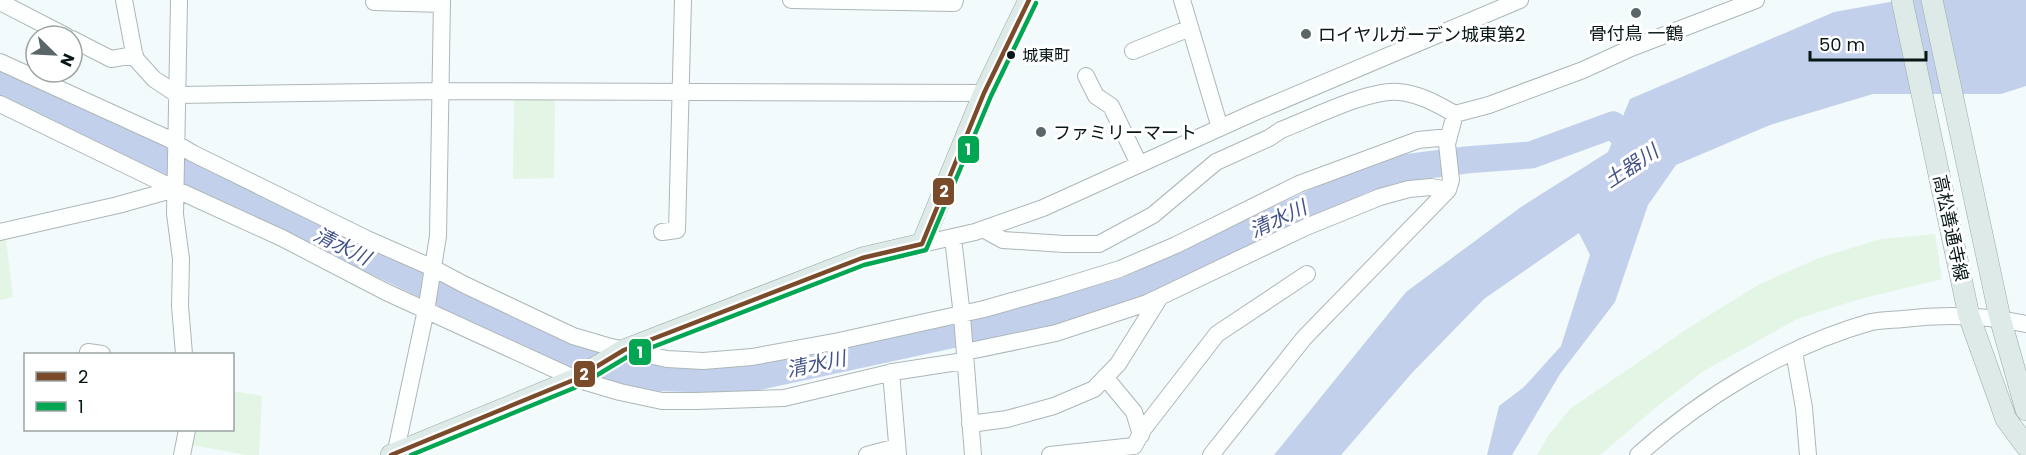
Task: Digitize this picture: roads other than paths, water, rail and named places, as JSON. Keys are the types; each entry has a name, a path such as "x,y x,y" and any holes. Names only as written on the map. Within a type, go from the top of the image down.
{"main road":[{"path":"394,454 577,378 624,350 862,258 922,244 984,93 1029,0"},
{"name":"高松善通寺線","path":"1902,0 1968,308 2006,419 2026,446"},
{"name":"高松善通寺線","path":"1932,0 1993,290 2026,410"}],"street":[{"path":"124,0 135,58 154,79 178,95 441,91 984,93"},
{"path":"179,0 175,214 181,259 180,306 184,353"},
{"path":"662,232 677,230 683,0"},
{"path":"791,0 955,2"},
{"path":"1182,0 1220,128"},
{"path":"922,244 953,238 1043,208 1496,5 1520,0"},
{"path":"983,229 1003,240 1099,244 1153,215 1216,162 1286,128 1370,95 1398,91 1423,97 1455,114 1480,108 1583,70 1631,48 1756,0"},
{"path":"0,2 43,24"},
{"path":"374,2 442,2 438,236 426,307 394,454"},
{"path":"1133,51 1190,28"},
{"path":"84,45 111,59 135,55"},
{"path":"0,62 175,143 357,234 573,336 667,359 703,361 752,357 839,341 961,315 1055,289 1120,269 1176,245 1299,184 1418,140 1448,141"},
{"path":"1086,76 1096,96 1119,103 1139,164"},
{"path":"0,104 282,238 386,292 426,307 577,378 620,392 662,400 784,398 964,357 1056,333 1147,303 1306,227 1380,197 1409,189 1450,185"},
{"path":"1255,112 1286,128"},
{"path":"1211,455 1304,338 1450,185 1448,141 1455,114"},
{"path":"0,232 175,189"},
{"path":"953,238 973,455"},
{"path":"1050,455 1094,453 1134,446 1217,334 1307,274"},
{"path":"970,424 1007,419 1054,406 1094,389 1118,364 1161,296"},
{"path":"1638,455 1664,432 1731,385 1794,352 1835,334 1874,322 1968,308 2026,324"},
{"path":"1794,352 1804,408 1808,455"},
{"path":"867,455 898,451 891,372"},
{"path":"1105,377 1134,412 1140,435"},
{"path":"182,455 187,431"}],"water":[{"name":"土器川","path":"1901,0 2026,0 2026,86 2001,94 1873,94 1770,125 1676,165 1648,205 1615,302 1560,374 1512,455 1487,455 1499,406 1524,387 1561,346 1590,255 1579,233 1484,299 1411,374 1341,455 1274,455 1406,292 1521,207 1608,152 1630,99 1834,12"}],"waterway":[{"name":"清水川","path":"0,81 556,348 635,377 742,380 1038,316 1129,290 1364,179 1396,169 1531,155 1613,125 1641,156"}],"place":[{"name":"骨付鳥 一鶴","path":"1636,13"},
{"name":"ロイヤルガーデン城東第2","path":"1306,34"},
{"name":"城東町","path":"1011,55"},
{"name":"ファミリーマート","path":"1041,132"}]}
